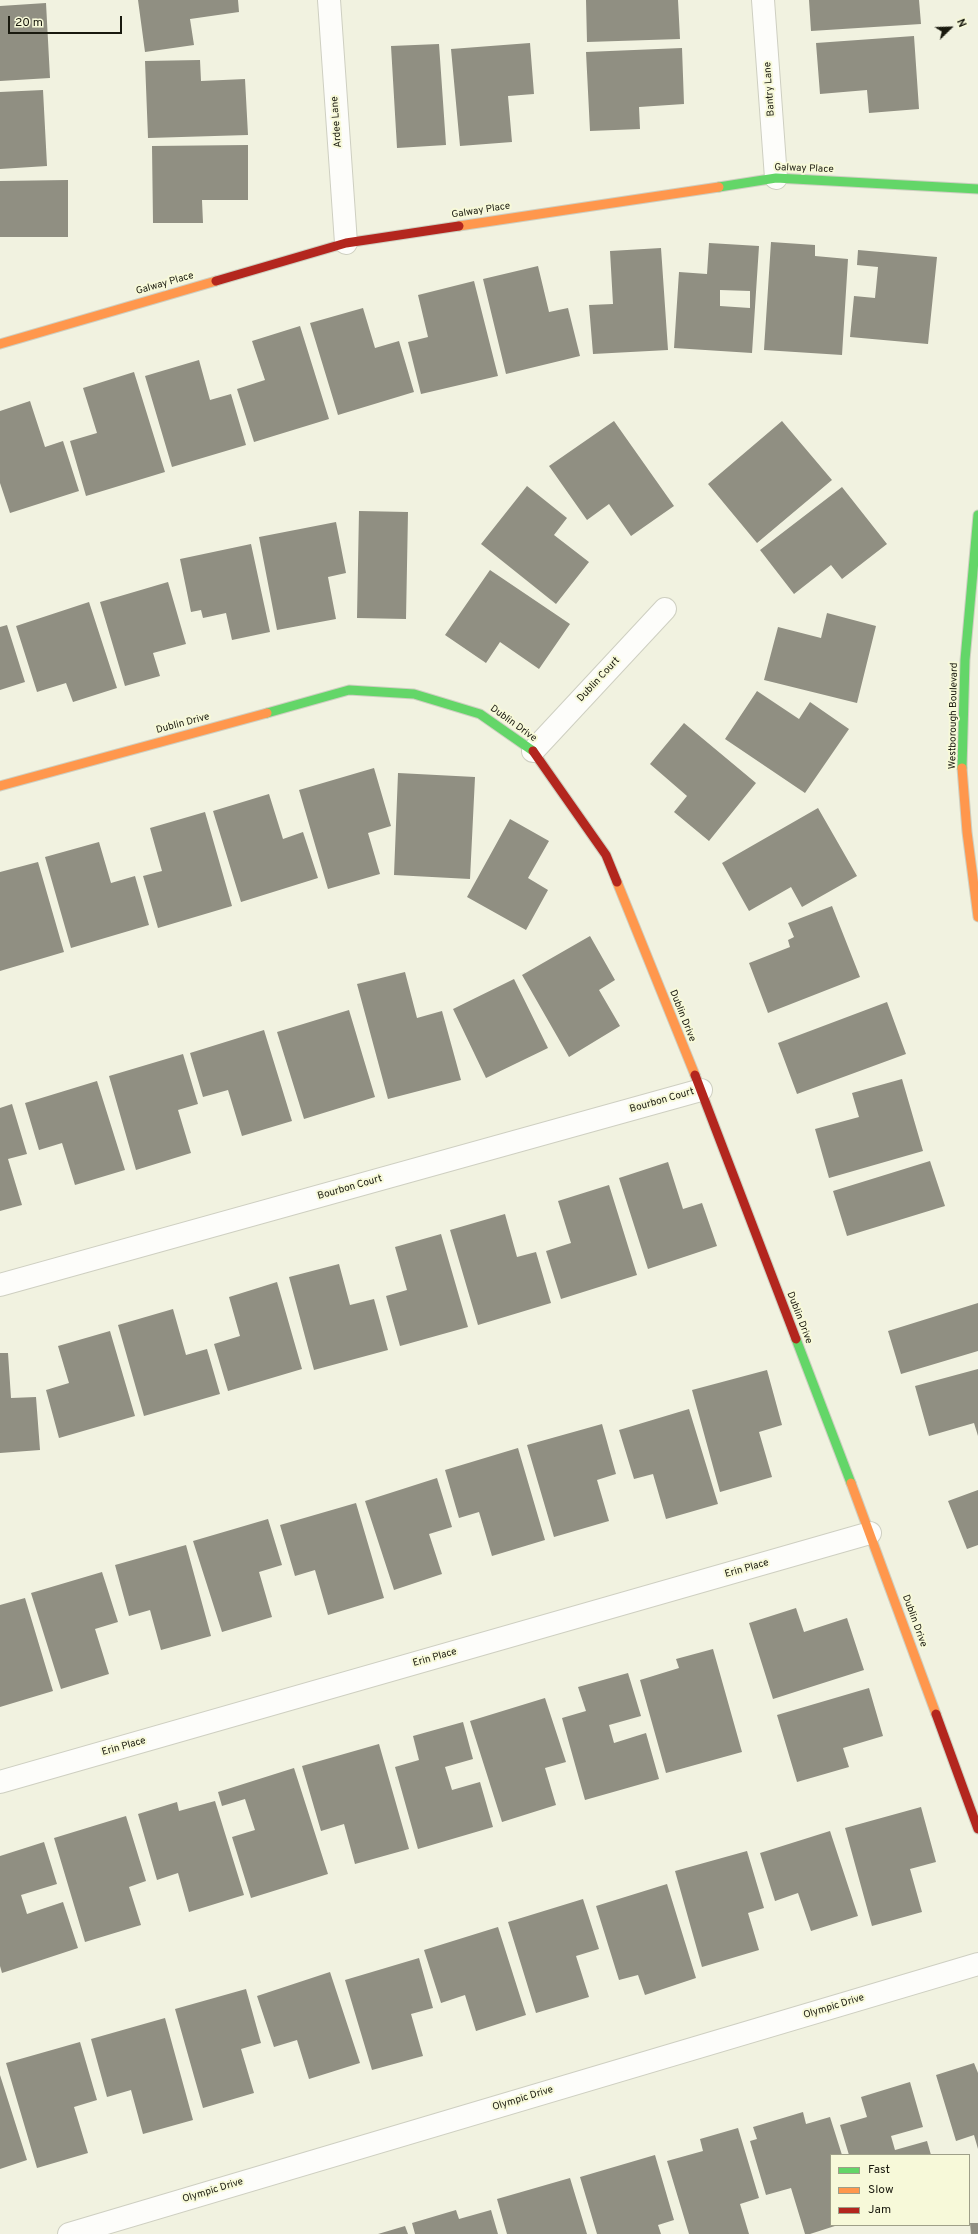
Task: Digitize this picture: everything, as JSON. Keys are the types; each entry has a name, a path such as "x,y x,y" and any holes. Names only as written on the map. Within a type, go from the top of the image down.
{"street":[{"name":"Ardee Lane","path":"329,0 346,243"},
{"name":"Bantry Lane","path":"764,0 776,178"},
{"name":"Galway Place","path":"0,344 346,243 776,178 978,189"},
{"name":"Westborough Boulevard","path":"978,515 967,630 962,748 969,859 978,917"},
{"name":"Dublin Court","path":"533,751 665,609"},
{"name":"Dublin Drive","path":"0,786 349,690 414,694 480,714 533,751 606,855 701,1090 870,1534 978,1829"},
{"name":"Bourbon Court","path":"0,1285 701,1090"},
{"name":"Erin Place","path":"0,1782 870,1534"},
{"name":"Olympic Drive","path":"69,2234 978,1964"}],"building":[{"path":"138,0 238,0 239,12 190,19 194,45 145,52"},
{"path":"586,0 678,0 680,39 587,42"},
{"path":"809,0 919,0 921,24 811,31"},
{"path":"46,3 50,78 0,81 0,6"},
{"path":"914,36 919,109 869,113 867,90 820,94 816,43"},
{"path":"530,43 534,94 508,96 512,142 460,146 451,49"},
{"path":"439,44 446,145 397,148 391,46"},
{"path":"682,48 684,104 639,107 640,129 590,131 586,52"},
{"path":"200,60 201,81 245,79 248,135 148,138 145,61"},
{"path":"43,90 47,166 0,169 0,92"},
{"path":"248,145 248,200 202,200 203,223 153,223 152,146"},
{"path":"68,180 68,237 0,237 0,181"},
{"path":"771,242 815,245 815,256 848,259 842,355 764,350"},
{"path":"709,243 759,246 752,353 674,348 679,272 707,274","holes":["720,290 750,291 750,308 720,306"]},
{"path":"661,248 668,350 593,354 589,305 613,304 610,251"},
{"path":"858,250 937,257 928,344 850,337 854,296 875,298 878,267 857,265"},
{"path":"538,266 549,312 568,308 580,356 506,374 483,279"},
{"path":"474,281 498,376 421,394 408,342 428,337 418,295"},
{"path":"363,308 375,348 399,341 414,392 338,415 310,323"},
{"path":"300,326 329,419 254,442 237,389 265,380 252,341"},
{"path":"199,360 210,400 231,394 246,445 172,467 145,376"},
{"path":"134,372 165,472 86,496 70,441 97,433 83,388"},
{"path":"30,401 45,447 63,441 79,491 10,513 0,483 0,411"},
{"path":"614,421 674,506 631,536 609,504 587,520 549,466"},
{"path":"782,421 832,480 757,543 708,484"},
{"path":"527,486 567,518 554,535 589,562 556,604 481,544"},
{"path":"842,487 887,544 842,579 831,565 794,594 760,550"},
{"path":"359,511 408,512 406,619 357,618"},
{"path":"336,522 346,573 328,577 336,619 277,630 259,537"},
{"path":"251,544 270,632 232,640 226,613 203,618 201,610 191,612 180,559"},
{"path":"490,570 570,624 539,669 500,642 486,663 445,635"},
{"path":"168,582 186,644 153,653 160,676 125,686 100,602"},
{"path":"89,602 117,688 73,702 66,683 37,692 16,626"},
{"path":"827,613 876,626 857,703 764,680 778,627 821,638"},
{"path":"7,625 25,682 0,690 0,627"},
{"path":"757,691 799,719 810,702 849,729 805,793 725,739"},
{"path":"684,723 756,783 709,841 674,812 687,796 650,764"},
{"path":"374,768 391,826 368,833 380,874 328,889 299,790"},
{"path":"398,773 475,777 470,879 394,875"},
{"path":"269,794 283,839 303,832 318,878 241,902 213,811"},
{"path":"818,808 857,876 802,907 791,887 749,911 722,863"},
{"path":"205,812 232,906 158,928 143,876 162,871 150,828"},
{"path":"510,819 549,841 528,878 548,890 526,930 467,897"},
{"path":"99,842 111,883 135,876 149,925 71,948 45,857"},
{"path":"38,862 64,952 0,971 0,872"},
{"path":"832,906 860,977 768,1013 749,963 790,947 788,940 794,937 788,923"},
{"path":"590,936 615,980 599,990 620,1026 569,1057 522,975"},
{"path":"405,972 417,1018 442,1011 461,1080 388,1099 357,984"},
{"path":"514,979 548,1048 486,1078 453,1009"},
{"path":"887,1002 906,1054 797,1094 778,1043"},
{"path":"349,1010 375,1097 304,1119 277,1032"},
{"path":"264,1030 292,1121 242,1136 228,1090 203,1097 190,1053"},
{"path":"183,1054 198,1104 178,1110 191,1153 136,1170 109,1076"},
{"path":"902,1079 923,1151 829,1178 815,1129 859,1117 852,1093"},
{"path":"97,1081 125,1170 75,1185 62,1143 39,1150 25,1103"},
{"path":"12,1104 27,1154 8,1159 22,1205 0,1211 0,1108"},
{"path":"930,1161 945,1206 847,1236 833,1191"},
{"path":"668,1162 683,1209 702,1203 717,1246 648,1269 619,1178"},
{"path":"609,1185 637,1275 561,1299 546,1251 571,1243 558,1201"},
{"path":"505,1214 517,1257 536,1252 551,1303 478,1325 450,1230"},
{"path":"441,1234 468,1327 400,1346 386,1296 407,1290 395,1247"},
{"path":"339,1264 350,1305 374,1299 388,1350 314,1370 289,1277"},
{"path":"277,1282 302,1369 228,1391 214,1344 240,1336 229,1297"},
{"path":"978,1303 978,1351 901,1374 888,1331"},
{"path":"173,1309 186,1355 207,1349 220,1394 144,1416 118,1325"},
{"path":"110,1331 135,1416 59,1438 46,1390 69,1383 58,1346"},
{"path":"0,1353 8,1353 11,1398 36,1397 40,1450 0,1453"},
{"path":"978,1369 978,1436 974,1423 929,1436 915,1386"},
{"path":"767,1370 782,1425 759,1432 772,1477 720,1492 692,1390"},
{"path":"689,1409 718,1504 666,1519 653,1474 634,1479 619,1430"},
{"path":"602,1424 616,1474 597,1480 609,1521 554,1537 527,1445"},
{"path":"518,1448 545,1540 492,1556 479,1512 459,1518 445,1470"},
{"path":"437,1478 452,1527 429,1534 442,1574 394,1590 365,1501"},
{"path":"978,1490 978,1545 967,1549 948,1501"},
{"path":"356,1503 384,1598 328,1615 315,1570 295,1576 280,1525"},
{"path":"268,1519 282,1565 259,1572 272,1617 222,1632 193,1541"},
{"path":"186,1545 211,1636 161,1650 150,1610 129,1616 115,1565"},
{"path":"102,1572 118,1622 95,1629 109,1674 61,1689 31,1593"},
{"path":"25,1598 53,1691 0,1707 0,1605"},
{"path":"796,1608 804,1632 847,1618 864,1670 773,1699 749,1623"},
{"path":"713,1649 742,1752 666,1773 640,1680 679,1668 676,1659"},
{"path":"628,1673 641,1716 609,1725 614,1743 646,1733 659,1779 585,1800 562,1718 586,1711 578,1687"},
{"path":"869,1688 883,1736 843,1748 849,1767 797,1782 777,1715"},
{"path":"545,1698 566,1762 545,1768 556,1805 502,1822 470,1721"},
{"path":"463,1722 473,1759 445,1767 452,1790 480,1782 493,1827 418,1849 395,1767 419,1760 413,1736"},
{"path":"379,1744 409,1849 355,1864 344,1824 321,1831 302,1766"},
{"path":"294,1768 328,1874 251,1898 232,1837 255,1830 245,1799 222,1806 218,1792"},
{"path":"215,1801 244,1895 189,1912 178,1873 157,1880 138,1814 177,1802 179,1811"},
{"path":"921,1807 936,1862 910,1869 922,1912 872,1926 845,1828"},
{"path":"126,1816 146,1881 129,1887 141,1925 85,1942 54,1838"},
{"path":"830,1831 858,1916 811,1931 798,1893 775,1901 760,1853"},
{"path":"44,1842 57,1884 21,1895 27,1914 63,1902 78,1948 2,1973 0,1966 0,1856"},
{"path":"747,1851 764,1908 748,1913 759,1950 702,1967 675,1871"},
{"path":"667,1884 696,1978 645,1995 638,1975 619,1980 596,1906"},
{"path":"583,1899 599,1949 576,1956 589,1997 536,2013 508,1922"},
{"path":"498,1927 526,2015 476,2031 465,1995 441,2003 424,1950"},
{"path":"419,1958 433,2008 411,2014 423,2056 372,2070 345,1980"},
{"path":"330,1972 360,2063 309,2079 297,2040 274,2047 257,1996"},
{"path":"246,1989 261,2043 241,2049 254,2093 203,2108 175,2009"},
{"path":"165,2018 193,2120 143,2134 131,2090 107,2097 91,2039"},
{"path":"80,2042 97,2100 74,2107 88,2153 37,2168 6,2063"},
{"path":"974,2063 978,2073 978,2149 974,2135 956,2141 936,2075"},
{"path":"0,2075 27,2160 0,2169"},
{"path":"910,2082 923,2127 891,2136 895,2150 927,2141 931,2154 849,2154 840,2125 867,2117 861,2097"},
{"path":"803,2112 806,2124 830,2117 842,2154 830,2154 830,2226 835,2226 810,2234 805,2234 791,2188 766,2195 750,2141 757,2139 753,2127"},
{"path":"738,2128 759,2198 740,2204 749,2234 689,2234 667,2161 703,2151 700,2139"},
{"path":"655,2155 674,2220 658,2225 661,2234 597,2234 580,2177"},
{"path":"570,2178 587,2234 507,2234 497,2199"},
{"path":"456,2210 459,2219 491,2210 498,2234 415,2234 412,2223"},
{"path":"970,2223 978,2223 978,2234 971,2234"},
{"path":"405,2226 408,2234 378,2234"}],"traffic: fast":[{"path":"719,187 776,178 978,189"},
{"path":"962,768 965,660 978,515"},
{"path":"267,713 349,690 414,694 480,714 533,751"},
{"path":"796,1339 851,1483"}],"traffic: slow":[{"path":"459,226 719,187"},
{"path":"0,344 216,281"},
{"path":"0,786 267,713"},
{"path":"962,768 967,832 978,917"},
{"path":"617,882 695,1075"},
{"path":"851,1483 936,1714"}],"traffic: jam":[{"path":"216,281 346,243 459,226"},
{"path":"533,751 606,855 617,882"},
{"path":"695,1075 796,1339"},
{"path":"936,1714 978,1829"}]}
